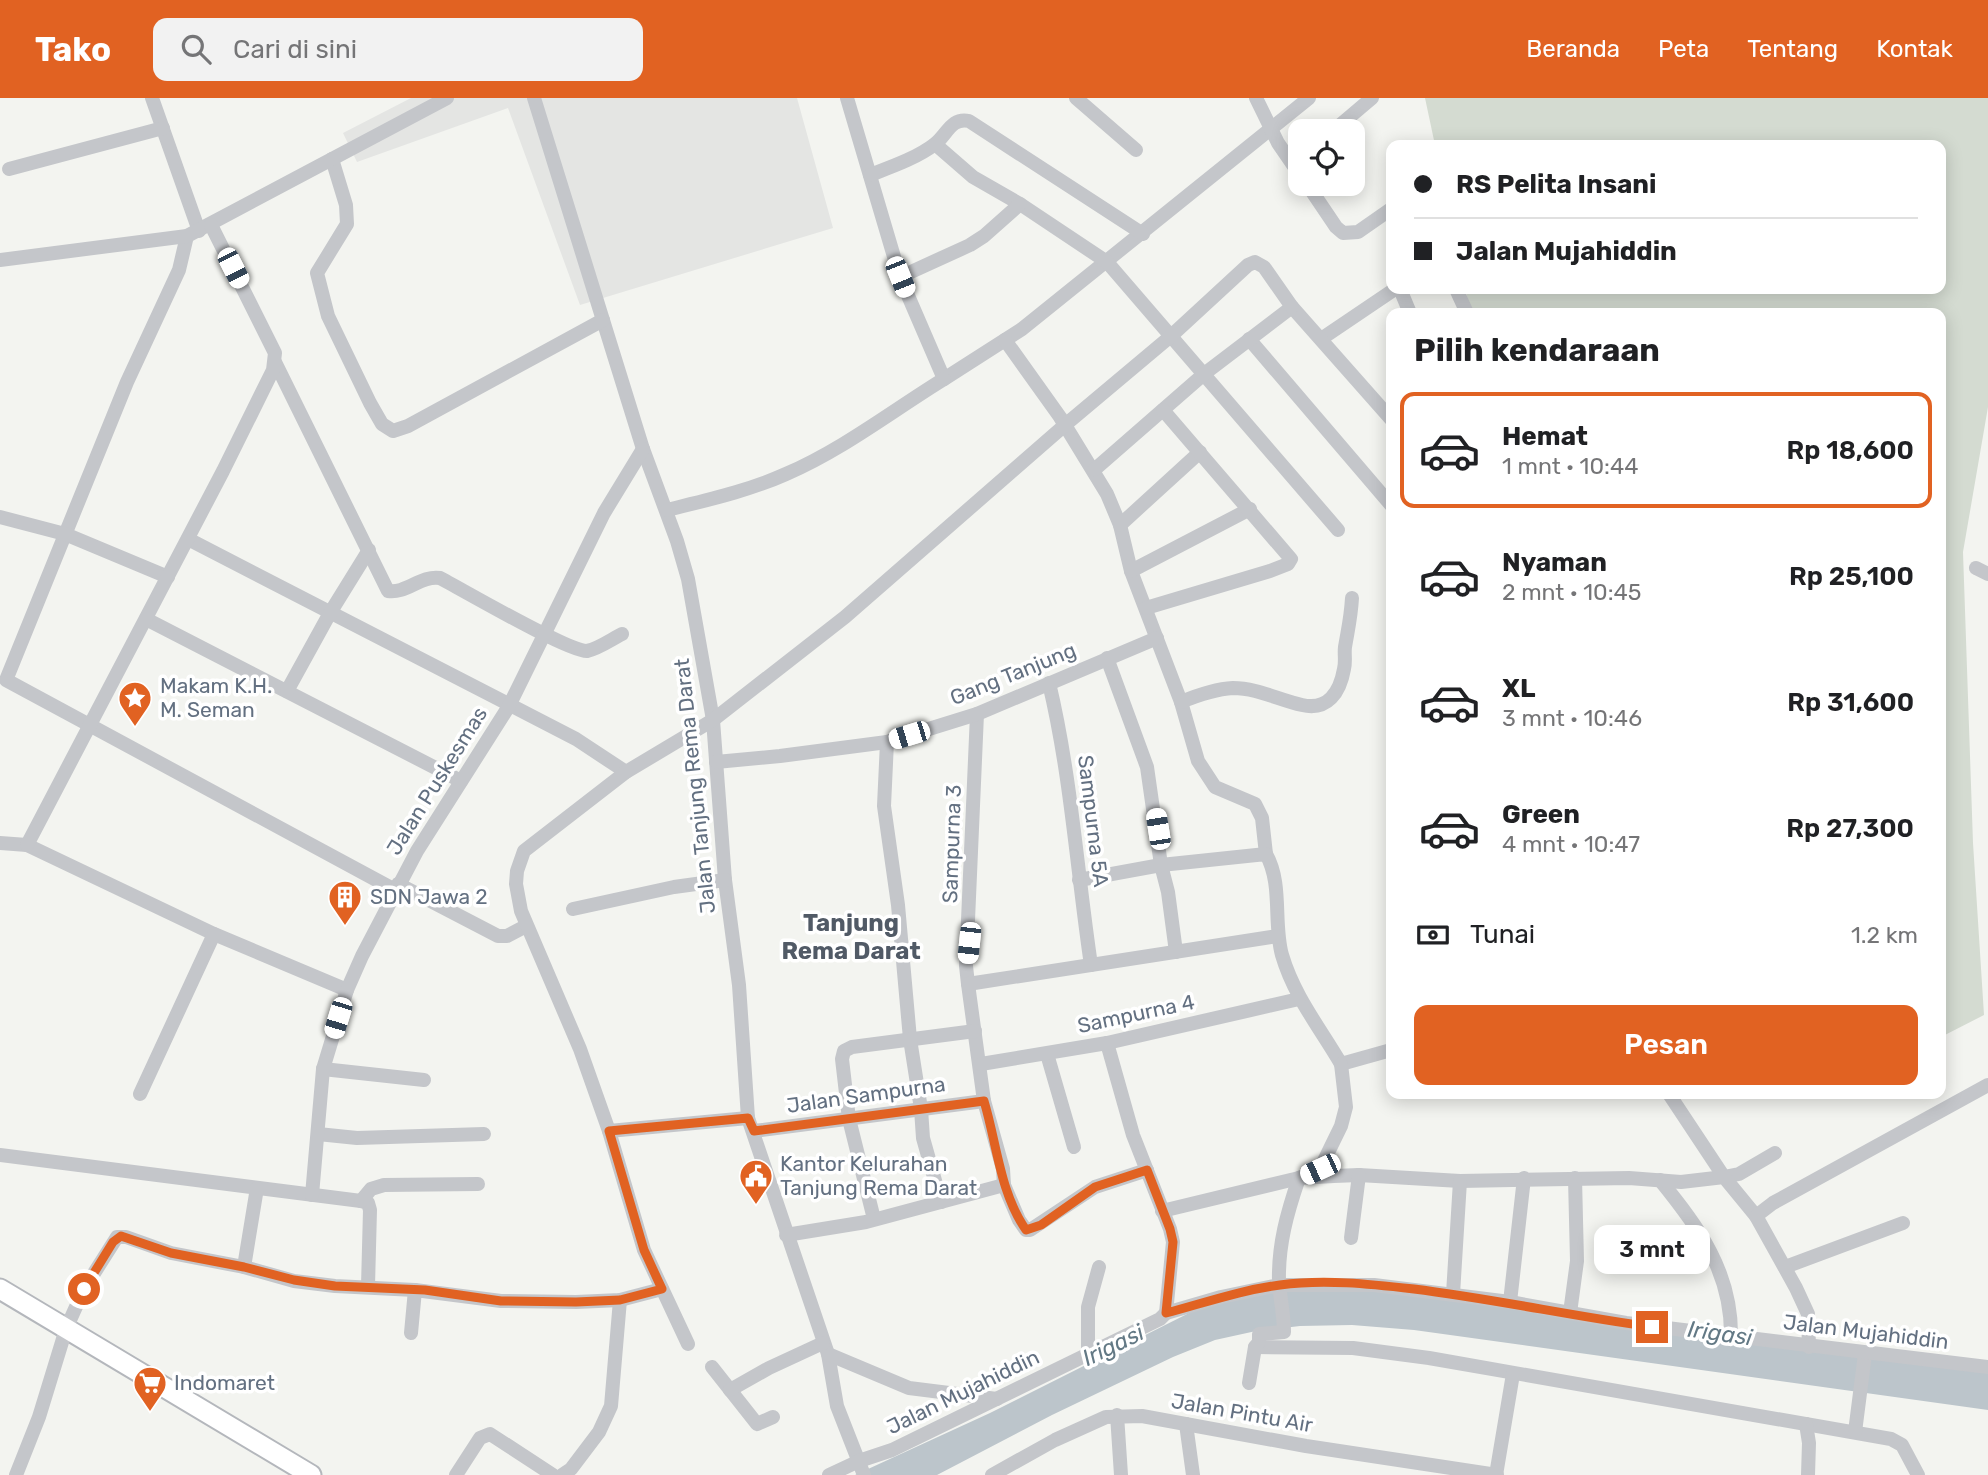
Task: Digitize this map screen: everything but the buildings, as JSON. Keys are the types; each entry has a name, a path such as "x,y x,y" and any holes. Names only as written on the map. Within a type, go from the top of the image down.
{"main road":[{"path":"0,1289 311,1475"}],"street":[{"path":"27,845 188,539 275,362 275,353 199,231 152,98"},
{"path":"0,260 199,231 447,98"},
{"name":"Jalan Tanjung Rema Darat","path":"534,98 643,449 667,510 688,579 713,720 725,880 739,985 751,1125 826,1349 837,1406 862,1470"},
{"path":"847,98 900,277 944,379"},
{"path":"1076,98 1136,150"},
{"path":"1256,98 1270,128 1288,153"},
{"path":"667,510 735,492 786,474 834,449 1005,340 1143,234 1309,98"},
{"path":"1347,119 1372,98"},
{"path":"870,175 901,163 935,144 958,120 969,121 1143,234"},
{"path":"9,169 163,128"},
{"path":"935,144 973,177 1020,204 1107,262 1338,530"},
{"path":"332,159 346,205 348,224 317,273 328,316 370,403 382,424 393,431 408,426 603,320"},
{"path":"1315,196 1343,233 1358,232 1386,212"},
{"path":"900,277 970,245 1020,204"},
{"path":"199,231 127,382 3,680 396,887 498,936 507,936 527,926"},
{"path":"688,1344 644,1250 609,1131 580,1049 520,911 516,871 524,850 626,772 713,720 845,617 1171,336 1251,263 1259,263 1264,267 1292,307 1386,413"},
{"path":"1321,340 1390,294"},
{"path":"1094,470 1203,374 1292,307"},
{"path":"1005,340 1094,470 1120,526 1131,571 1181,702 1198,761 1215,787 1248,799 1259,810 1266,854 1273,876 1278,936 1283,957 1299,999 1341,1064 1346,1107 1341,1126 1320,1169 1299,1178 1162,1211"},
{"path":"1249,340 1386,499"},
{"path":"275,362 388,591 395,592 428,577 440,578 545,634 589,651 622,634"},
{"path":"1146,608 1288,564 1290,556 1163,410"},
{"name":"Jalan Puskesmas","path":"312,1195 323,1069 348,990 396,887 509,706 604,513 643,449"},
{"path":"1120,526 1200,452"},
{"path":"1131,571 1250,509"},
{"path":"0,517 65,534 168,577"},
{"path":"188,539 576,739 626,772"},
{"path":"287,691 369,550"},
{"path":"1181,702 1211,691 1236,688 1306,706 1322,706 1331,700 1345,666 1344,649 1351,625 1352,598"},
{"path":"146,619 461,781"},
{"name":"Gang Tanjung","path":"716,762 887,742 977,714 1157,638"},
{"path":"1107,658 1147,767 1176,952"},
{"name":"Sampurna 5A","path":"1049,683 1063,749 1091,965"},
{"name":"Sampurna 3","path":"977,714 966,966 984,1101 1003,1169 1004,1185 1019,1220 1026,1230 1030,1230 1095,1187 1147,1170"},
{"path":"887,742 884,806 898,905 910,1039 922,1109 923,1138 941,1202"},
{"path":"0,844 27,845 214,934 348,990"},
{"path":"1079,880 1161,865 1266,854"},
{"path":"573,909 674,887 725,880"},
{"path":"139,1094 214,934"},
{"path":"968,984 1278,936"},
{"name":"Sampurna 4","path":"981,1065 1107,1043 1299,999"},
{"path":"874,1219 849,1119 842,1059 844,1051 852,1047 975,1031"},
{"path":"1107,1043 1133,1135 1173,1242 1166,1313"},
{"path":"1341,1064 1386,1051"},
{"path":"1047,1054 1073,1147"},
{"path":"323,1069 424,1080"},
{"path":"1756,1216 1773,1203 1988,1085"},
{"path":"1672,1099 1724,1177 1756,1216 1785,1267 1808,1314 1809,1347"},
{"name":"Jalan Sampurna","path":"609,1131 849,1119 984,1101"},
{"path":"318,1134 358,1138 484,1134"},
{"path":"1299,1178 1359,1175 1461,1181 1575,1178 1681,1182 1739,1174 1775,1153"},
{"path":"0,1155 368,1203 368,1286"},
{"path":"1351,1238 1359,1175"},
{"path":"1249,1383 1259,1334 1284,1332 1280,1290 1281,1239 1299,1178"},
{"path":"1510,1302 1524,1178"},
{"path":"1570,1313 1577,1261 1575,1178"},
{"path":"1660,1180 1711,1250 1731,1312 1731,1337"},
{"path":"1453,1294 1461,1181"},
{"path":"361,1201 371,1189 384,1185 478,1184"},
{"path":"786,1235 874,1219 1004,1185"},
{"path":"244,1267 257,1188"},
{"path":"1785,1267 1903,1223"},
{"path":"16,1475 39,1417 66,1329 84,1289 113,1242 121,1236 171,1253 294,1280 335,1286 415,1290 501,1301 620,1300 662,1289"},
{"path":"1088,1354 1088,1307 1099,1267"},
{"name":"Jalan Mujahiddin","path":"829,1475 862,1470 892,1450 1166,1313 1221,1297 1280,1290 1374,1284 1510,1302 1617,1322 1809,1347 1864,1358 1988,1367"},
{"path":"411,1334 415,1290"},
{"path":"562,1475 571,1469 599,1432 611,1406 620,1300"},
{"path":"1255,1347 1353,1348 1429,1358 1855,1432 1897,1441 1902,1445 1918,1475"},
{"path":"730,1390 769,1368 826,1349 909,1388 998,1399"},
{"path":"1855,1432 1864,1358"},
{"path":"712,1367 757,1424 773,1417"},
{"path":"1497,1475 1513,1374"},
{"path":"1117,1415 1121,1475"},
{"name":"Jalan Pintu Air","path":"992,1475 1011,1471 1055,1440 1106,1417 1117,1415 1142,1416 1306,1446 1497,1475"},
{"path":"1186,1424 1193,1475"},
{"path":"1805,1424 1809,1443 1808,1475"},
{"path":"456,1475 480,1438 490,1434 553,1475"}],"shaded area":[{"path":"411,98 797,98 833,228 580,305 508,108 357,162 343,133"},
{"path":"1425,98 1988,98 1988,407 1963,552 1973,843 1984,1015 1946,1034 1946,308 1470,308 1466,294 1946,294 1946,140 1434,140"},
{"path":"1354,1287 1988,1372 1988,1410 1414,1330 1352,1325 1300,1326 1256,1331 1215,1340 1173,1357 1052,1415 937,1475 855,1475 990,1413 1205,1305 1268,1290"}],"place":[{"name":"Makam K.H. M. Seman","path":"135,728"},
{"name":"SDN Jawa 2","path":"345,927"},
{"name":"Kantor Kelurahan Tanjung Rema Darat","path":"756,1206"},
{"name":"Indomaret","path":"150,1413"}],"district":[{"name":"Tanjung Rema Darat","path":"851,937"}],"route":[{"path":"84,1289 113,1242 121,1236 171,1253 294,1280 335,1286 425,1290 501,1301 620,1300 662,1289 644,1250 609,1131 748,1118 754,1131 984,1101 1003,1169 1004,1185 1026,1230 1041,1225 1095,1187 1147,1170 1173,1242 1166,1313 1248,1290 1279,1285 1341,1283 1374,1284 1510,1302 1652,1327"}],"water label":[{"name":"Irigasi","path":"1720,1333"},
{"name":"Irigasi","path":"1113,1345"}]}
